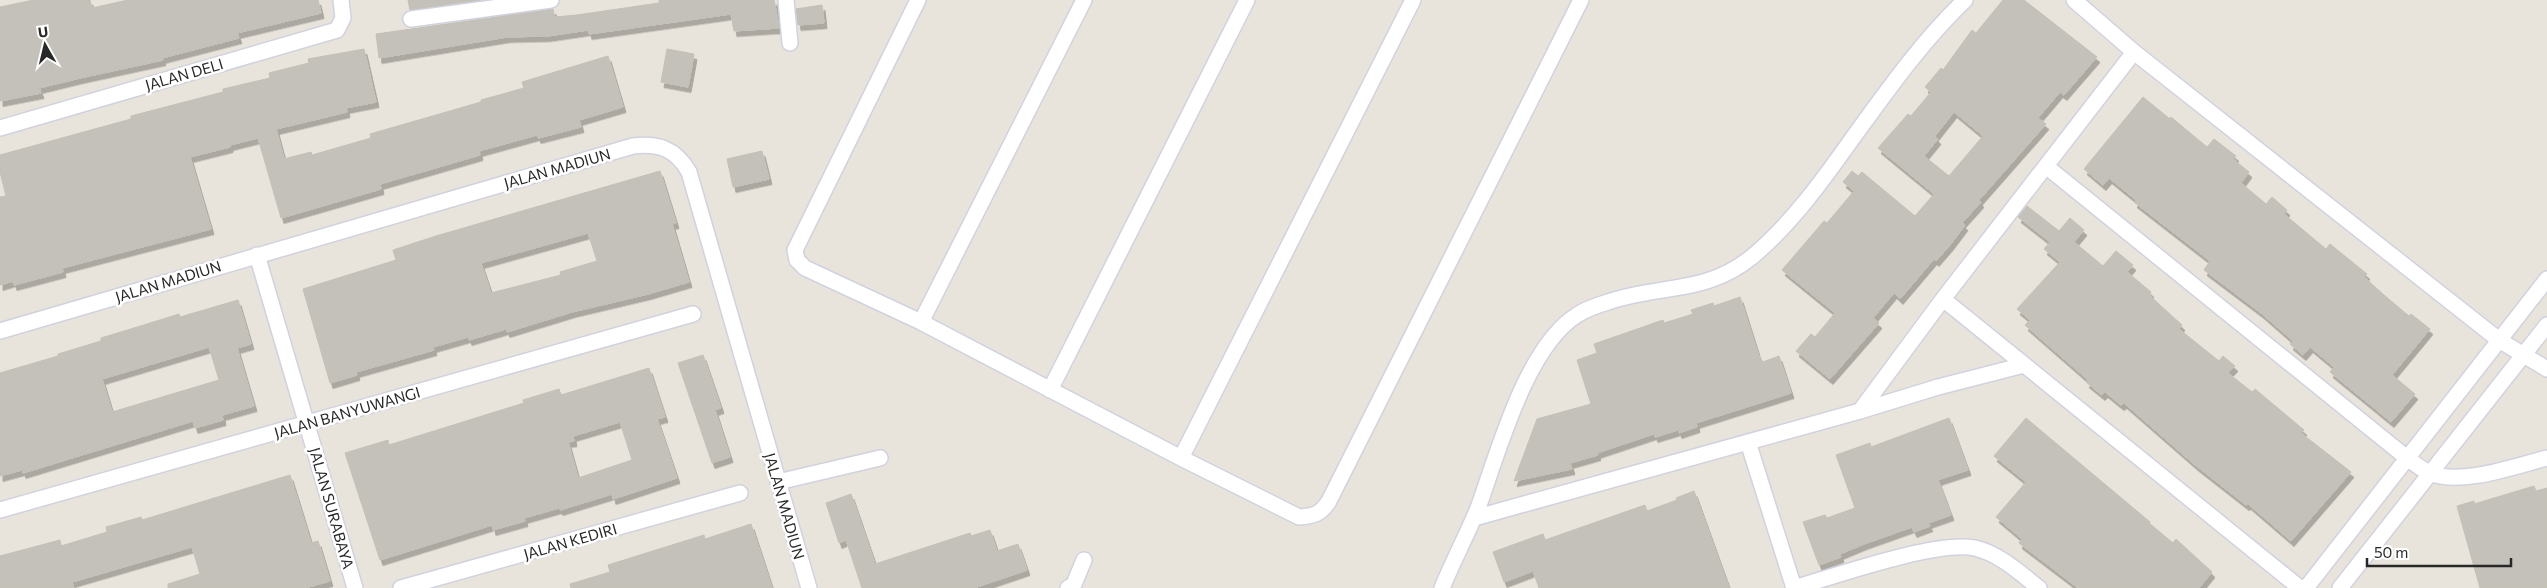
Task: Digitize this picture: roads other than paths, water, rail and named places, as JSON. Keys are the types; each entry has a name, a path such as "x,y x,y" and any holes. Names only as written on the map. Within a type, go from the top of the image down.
{"street":[{"name":"JALAN DELI","path":"0,128 337,30 343,18 341,0"},
{"path":"411,19 551,0"},
{"path":"786,0 790,43"},
{"path":"918,0 795,250 797,260 805,268 921,322 1181,458 1299,517 1313,516 1322,511 1581,0"},
{"path":"921,322 1084,0"},
{"path":"1050,390 1247,0"},
{"path":"1181,458 1413,0"},
{"path":"1442,588 1474,518 1532,368 1553,338 1577,315 1609,301 1715,280 1752,257 1799,209 1883,96 1946,18 1965,0"},
{"path":"2074,0 2134,52 2499,340 2547,368"},
{"path":"1860,411 1943,299 2134,52"},
{"name":"JALAN MADIUN","path":"0,331 258,254 634,146 663,147 682,160 689,172 809,588"},
{"path":"2046,167 2407,458 2430,473 2451,477 2484,474 2547,458"},
{"name":"JALAN SURABAYA","path":"258,254 356,588"},
{"path":"2306,588 2547,279"},
{"path":"1943,299 2300,588"},
{"name":"JALAN BANYUWANGI","path":"0,510 693,314"},
{"path":"2340,588 2547,325"},
{"path":"1474,518 1860,411 1938,386 2024,365"},
{"path":"1748,442 1794,588 1901,558 1941,549 1975,548 2005,561 2039,588"},
{"path":"778,482 880,458"},
{"name":"JALAN KEDIRI","path":"401,588 740,493"},
{"path":"1068,588 1074,584 1084,560"}]}
